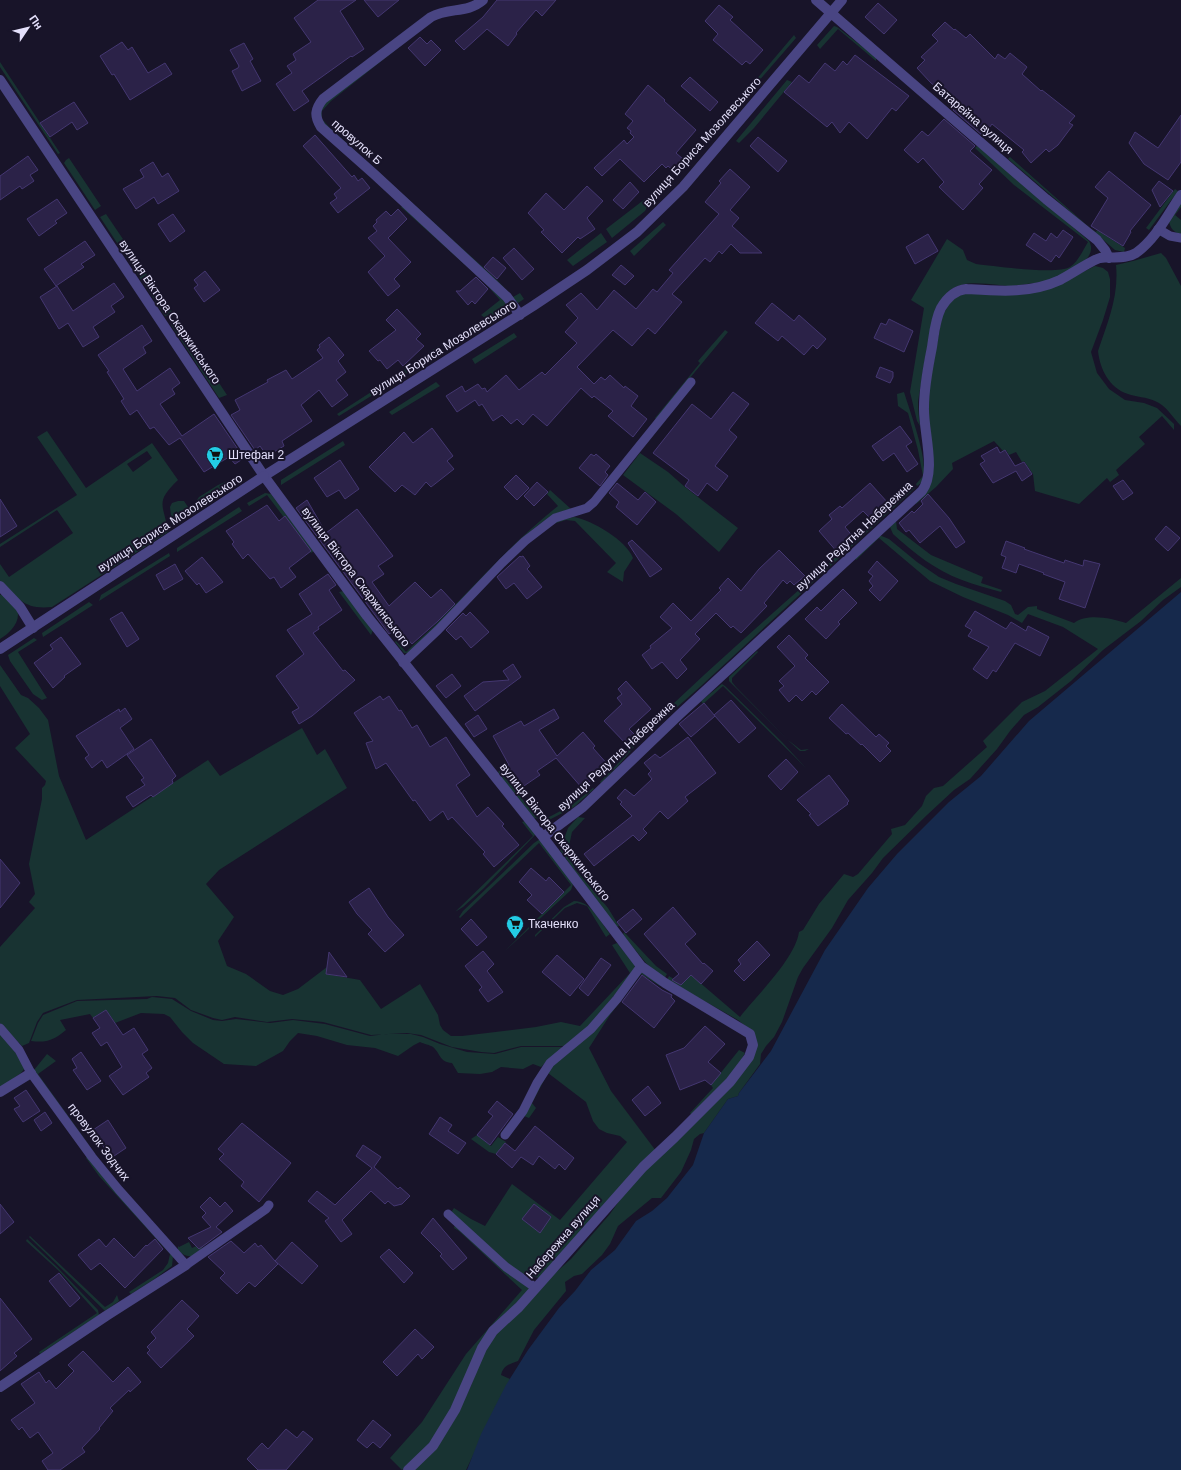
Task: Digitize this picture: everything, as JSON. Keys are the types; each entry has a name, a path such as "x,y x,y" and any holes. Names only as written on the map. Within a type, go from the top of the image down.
{"street":[{"name":"провулок Б","path":"483,0 472,8 446,11 431,17 323,99 317,107 316,120 321,127 507,297 520,315"},
{"name":"Батарейна вулиця","path":"816,0 1041,194 1097,240 1109,258"},
{"name":"вулиця Бориса Мозолевського","path":"0,649 264,476 520,315 600,261 637,232 660,210 706,160 842,0"},
{"name":"вулиця Віктора Скаржинського","path":"0,80 264,476 403,663 543,836 641,966 665,983 750,1034"},
{"name":"вулиця Редутна Набережна","path":"543,836 583,807 680,714 922,491 928,478 924,407 926,382 936,323 941,308 950,296 958,290 966,288 988,290 1032,290 1054,283 1099,258 1123,258 1135,254 1148,243 1181,195"},
{"path":"0,586 20,606 33,628"},
{"name":"Набережна вулиця","path":"408,1470 433,1446 455,1410 482,1348 493,1331 519,1307 577,1243 642,1166 675,1137 730,1082 749,1057 753,1045 750,1034"},
{"path":"0,1092 31,1073"},
{"path":"0,1387 106,1316 186,1265"}],"lane":[{"path":"1158,229 1170,236 1181,238"},
{"path":"403,663 438,630 525,541 555,518 587,508 594,502 691,382"},
{"path":"505,1135 523,1110 537,1083 550,1063 591,1029 617,999 641,966"},
{"name":"провулок Зодчих","path":"0,1028 19,1050 31,1073 92,1157 119,1190 186,1265"},
{"path":"186,1265 266,1209 269,1205"},
{"path":"448,1214 506,1266 536,1288"}],"green space":[{"path":"427,25 331,101 322,111 322,119 497,280 513,297 520,293 524,299 518,303 322,123 320,108 324,103"},
{"path":"834,26 876,57 876,61 838,29 820,49 817,45"},
{"path":"794,35 796,38 757,83 755,81"},
{"path":"0,62 60,153 58,154 0,67"},
{"path":"787,80 792,82 754,128 739,143 736,141"},
{"path":"977,146 1089,241 1091,250 1087,258 1080,265 1069,272 1045,282 1026,286 975,283 957,286 948,292 944,297 937,313 927,349 918,402 920,426 917,421 910,392 924,308 911,300 947,239 963,250 967,260 976,264 1039,270 1063,269 1070,267 1078,259 1088,242 1014,185 975,148"},
{"path":"1010,157 1090,228 1096,232 1097,230 1125,248 1124,252 1115,250 1008,159"},
{"path":"69,158 101,206 95,210 64,163"},
{"path":"1175,189 1178,191 1149,230 1146,228"},
{"path":"645,199 647,208 645,211 612,238 606,229"},
{"path":"1181,202 1181,207 1175,215 1181,220 1181,234 1176,233 1173,230 1169,221"},
{"path":"404,205 506,302 504,309 500,314 488,320 481,315 500,300 485,283 401,207"},
{"path":"106,214 173,313 165,316 100,217"},
{"path":"663,222 666,225 634,256 630,251"},
{"path":"601,233 607,242 573,266 567,260"},
{"path":"1161,253 1166,258 1181,286 1181,426 1159,403 1128,394 1121,391 1111,383 1103,371 1098,351 1112,308 1116,287 1116,265"},
{"path":"1095,266 1103,268 1108,272 1110,279 1110,297 1091,352 1097,373 1109,389 1125,400 1144,403 1157,408 1174,424 1174,430 1162,416 1139,437 1145,444 1116,470 1119,475 1110,482 1107,478 1079,504 1035,491 1033,474 1024,461 1022,462 1016,452 1009,455 1006,450 1003,451 994,441 952,463 953,469 936,487 916,504 915,502 930,486 928,394 942,316 950,303 957,296 970,292 1071,278"},
{"path":"176,318 227,395 219,398 171,325"},
{"path":"725,330 728,332 656,419 655,418 700,363 698,361"},
{"path":"514,333 517,337 475,364 472,359"},
{"path":"438,346 442,351 393,382 391,379"},
{"path":"436,382 440,386 392,415 389,412"},
{"path":"382,385 384,388 339,416 337,414"},
{"path":"904,392 918,436 923,461 924,471 923,479 917,486 916,484 923,476 918,450 908,413 898,406 897,394"},
{"path":"47,431 86,488 152,443 178,480 166,494 162,504 168,532 52,607 35,607 29,605 23,602 0,582 0,564 9,577 73,533 57,510 0,547 0,544 77,495 37,437","holes":["147,451 152,458 133,472 127,464"]},
{"path":"343,441 345,445 281,485 281,480"},
{"path":"640,453 668,472 738,528 719,552 676,514 623,475"},
{"path":"237,477 233,483 210,498 200,502 197,500 199,497 218,485"},
{"path":"913,486 915,488 701,686 650,731 647,729 722,659 849,545 850,546"},
{"path":"550,490 571,509 554,514 520,540 434,629 408,653 404,653 395,642 396,641 406,652 438,622 513,546 558,506 547,494"},
{"path":"265,493 271,494 314,551 311,553 267,495 249,506 247,503"},
{"path":"184,501 188,507 187,511 175,521 171,516 170,507 172,503"},
{"path":"239,507 242,511 177,552 177,548"},
{"path":"574,517 590,522 608,532 629,551 633,558 624,572 623,582 607,572 616,563 575,521 566,520 553,524 553,522"},
{"path":"896,521 897,529 931,555 983,577 981,583 1002,590 1001,592 952,576 925,560 893,534 890,527"},
{"path":"879,535 889,539 917,562 939,577 1005,601 1011,605 1015,614 1018,615 1028,607 1037,606 1037,609 1074,623 1086,618 1099,617 1126,623 1181,578 1181,587 1163,600 1141,621 1103,650 1071,681 1038,707 1024,715 997,749 970,779 954,790 883,858 848,900 832,928 803,968 798,977 782,1022 774,1037 761,1054 760,1064 738,1096 728,1099 704,1133 700,1134 694,1139 691,1150 681,1172 661,1198 652,1198 618,1226 610,1244 602,1255 582,1274 574,1276 565,1282 566,1291 534,1330 518,1361 509,1364 503,1369 501,1375 510,1379 466,1470 414,1470 453,1422 470,1388 482,1357 496,1334 545,1282 571,1259 610,1214 636,1177 742,1072 751,1031 738,1020 667,980 669,976 682,984 691,975 740,1017 783,965 796,943 799,932 803,930 819,904 844,874 853,877 858,874 892,834 891,829 905,825 922,806 926,796 934,788 943,786 987,747 983,741 1022,702 1045,691 1098,649 1063,627 1028,614 1022,623 1008,615 963,597 930,581 879,538 856,560 854,557"},
{"path":"169,553 170,556 99,601 101,595"},
{"path":"344,591 373,630 371,635 339,592"},
{"path":"2,594 16,607 18,617 11,630 0,639 0,595"},
{"path":"89,602 93,605 43,637 42,633"},
{"path":"34,638 37,640 18,652 47,698 42,700 33,694 10,661 8,655"},
{"path":"757,651 758,652 732,678 732,682 788,740 729,681 729,677"},
{"path":"0,665 21,695 28,698 39,708 48,720 59,776 86,840 208,760 220,776 302,728 317,755 325,749 347,788 219,870 206,884 234,917 218,941 227,966 246,974 270,991 283,995 298,989 327,967 326,974 360,980 381,1009 420,984 438,1015 440,1025 443,1030 451,1036 462,1036 536,1027 561,1022 580,1026 630,973 612,945 617,943 635,965 634,972 584,1031 567,1046 521,1046 494,1053 481,1052 452,1047 421,1035 407,1033 371,1035 323,1022 292,1019 267,1022 235,1017 222,1020 191,1010 175,998 157,996 77,1000 43,1013 37,1022 29,1043 22,1046 0,1023 0,947 35,908 29,902 35,894 29,864 42,799 42,788 46,781 15,748 30,734 0,686"},
{"path":"722,684 782,742 806,768 723,686 703,704 701,701"},
{"path":"640,735 641,739 601,783 600,782 625,756 623,752"},
{"path":"788,740 801,750 809,749 800,751"},
{"path":"499,770 532,811 541,816 549,817 572,805 593,788 594,789 574,807 549,820 534,818 498,774"},
{"path":"578,817 585,818 572,832 569,846 569,852 575,869 608,908 619,926 616,927 560,850 568,828"},
{"path":"525,821 536,834 484,888 463,907 455,912 533,836 522,822"},
{"path":"540,839 573,884 571,890 505,951 571,885 539,843 460,918 459,917 463,911"},
{"path":"574,901 585,904 590,908 610,934 606,937 587,906 577,903 565,908 535,937 535,935 564,907"},
{"path":"624,932 656,966 667,974 664,979 646,963 623,935"},
{"path":"641,972 661,985 660,986 641,974 610,1015 589,1048 611,1091 656,1151 539,1278 522,1274 504,1261 454,1216 452,1211 454,1208 485,1226 512,1184 560,1220 627,1142 620,1136 607,1133 599,1129 593,1121 586,1102 548,1073 532,1103 536,1108 529,1118 524,1116 510,1134 547,1071"},
{"path":"152,997 172,999 191,1011 213,1020 222,1021 236,1019 270,1023 293,1020 325,1024 370,1036 386,1034 411,1034 467,1052 495,1054 521,1047 564,1047 541,1067 533,1064 523,1069 501,1067 492,1072 480,1074 458,1073 452,1063 442,1059 433,1047 420,1042 398,1056 375,1048 347,1045 317,1036 298,1033 283,1051 256,1066 224,1064 193,1043 170,1017 164,1014 141,1013 115,1023 106,1010 93,1018 90,1014 60,1020 66,1030 62,1033 46,1041 31,1041 43,1015 77,1001 147,999"},
{"path":"0,1032 10,1044 25,1068 21,1073 0,1088"},
{"path":"739,1050 745,1053 734,1071 722,1086 693,1116 690,1113 713,1088 711,1085"},
{"path":"47,1054 56,1061 38,1074 98,1157 34,1070"},
{"path":"477,1135 491,1146 498,1137 506,1142 496,1154 489,1152 471,1139"},
{"path":"88,1155 173,1256 172,1266 131,1294 129,1292 163,1270 168,1263 170,1254 99,1176 86,1158"},
{"path":"455,1224 530,1289 493,1327 452,1409 428,1447 402,1470 390,1458 422,1422 466,1354 522,1290 454,1228"},
{"path":"30,1236 105,1307 113,1302 117,1295 119,1301 105,1311 29,1237"},
{"path":"27,1239 57,1267 98,1310 99,1315 40,1354 39,1352 97,1313 59,1271 26,1241"},
{"path":"189,1242 192,1248 205,1242 203,1247 197,1253 186,1256 178,1250 178,1246 179,1247"}],"water":[{"path":"1181,592 1181,1470 467,1470 481,1434 506,1385 528,1350 559,1308 575,1291 591,1270 615,1250 636,1221 652,1211 667,1198 693,1165 704,1133 728,1099 738,1096 771,1051 825,950 868,888 897,854 949,802 981,776 1029,721"}],"building":[{"path":"318,0 356,0 340,11 364,49 352,57 351,56 302,91 309,101 294,111 276,84 292,73 287,66 296,60 293,54 311,42 294,18"},
{"path":"364,0 399,0 378,17"},
{"path":"497,0 556,0 542,16 536,10 516,33 517,34 508,46 487,29 464,50 455,41 483,17"},
{"path":"878,3 897,20 884,34 865,17"},
{"path":"719,5 733,17 730,20 763,50 750,64 746,61 742,65 713,40 718,34 705,21"},
{"path":"945,22 966,38 970,34 995,59 998,54 1005,59 1010,53 1027,67 1022,74 1041,91 1042,90 1075,116 1069,123 1073,125 1058,145 1049,152 1046,149 1031,163 1022,152 1024,150 992,124 983,136 953,110 955,107 949,102 952,99 931,83 917,68 925,60 921,57 938,41 932,35"},
{"path":"420,37 427,44 431,40 441,50 425,66 408,48"},
{"path":"122,42 128,50 132,47 148,73 165,63 172,74 130,100 114,74 112,75 100,56"},
{"path":"244,43 253,59 250,61 261,81 242,91 232,71 239,66 230,50"},
{"path":"855,55 909,96 896,111 892,108 867,139 849,122 840,133 832,122 827,127 784,92 799,75 809,83 825,63 835,71 843,61 847,65"},
{"path":"690,77 718,102 710,111 681,86"},
{"path":"648,85 696,130 676,153 684,160 675,172 668,166 666,168 662,164 644,182 620,159 602,176 594,168 624,140 627,144 634,137 630,133 631,131 627,128 633,121 625,114"},
{"path":"74,102 88,123 77,130 72,122 50,137 40,123"},
{"path":"1181,115 1181,162 1168,180 1144,164 1129,143 1135,132 1158,148"},
{"path":"944,119 975,146 970,151 992,170 979,184 983,188 963,210 939,187 944,182 923,158 918,163 904,150 922,131 928,136"},
{"path":"315,135 352,177 354,175 358,181 362,178 370,188 338,213 330,203 337,198 334,194 341,188 303,146"},
{"path":"758,137 787,161 778,172 750,146"},
{"path":"28,156 38,170 30,175 34,181 22,189 20,186 0,200 0,176"},
{"path":"153,162 162,177 168,173 179,191 158,204 154,197 136,209 123,189 144,177 140,170"},
{"path":"730,169 750,187 730,210 739,218 732,226 762,253 740,253 731,244 722,254 719,251 710,262 705,258 672,294 682,302 655,334 648,328 632,346 613,330 577,367 594,384 601,377 605,380 610,375 624,388 625,386 638,396 631,406 647,419 633,437 608,416 613,411 594,396 592,398 581,388 547,426 533,414 523,425 517,419 511,424 502,415 493,421 482,404 479,406 475,400 457,412 446,396 462,386 465,392 478,384 482,389 485,388 487,392 506,375 519,390 542,372 545,375 577,343 565,332 578,318 566,305 581,293 597,310 614,290 636,309 653,289 657,292 673,273 669,270 719,214 705,202 721,183 719,181"},
{"path":"1109,171 1151,205 1130,231 1131,232 1123,246 1091,226 1108,198 1095,187"},
{"path":"1159,181 1173,191 1160,207 1152,190"},
{"path":"630,182 639,192 623,209 613,200"},
{"path":"587,186 603,201 587,218 595,229 580,239 578,237 562,253 541,232 544,230 528,213 546,193 564,210"},
{"path":"57,199 67,213 55,221 57,223 39,236 27,219"},
{"path":"398,209 407,219 388,238 411,262 394,279 400,286 388,296 368,272 385,256 368,238 377,231 373,226 377,222 376,220 386,211 391,216"},
{"path":"173,214 185,231 170,242 158,224"},
{"path":"1063,230 1073,237 1059,258 1056,255 1051,262 1026,245 1034,233 1046,241 1051,233 1057,238"},
{"path":"928,234 938,251 915,264 906,247"},
{"path":"85,241 95,255 81,264 84,267 56,286 44,269"},
{"path":"514,248 534,269 522,280 503,258"},
{"path":"493,257 506,268 497,279 484,267"},
{"path":"621,265 634,276 625,285 612,275"},
{"path":"205,271 220,290 204,302 194,288 198,285 194,280"},
{"path":"476,277 488,289 475,304 472,301 468,305 456,291 460,291"},
{"path":"114,283 124,297 111,306 115,312 93,327 99,337 83,347 68,323 59,329 40,297 57,286 73,311"},
{"path":"772,303 794,321 799,315 826,339 817,349 813,345 804,355 782,336 778,341 755,323"},
{"path":"397,309 421,334 416,339 424,346 403,366 398,360 387,369 380,360 378,361 369,351 396,330 386,320"},
{"path":"889,319 913,331 904,352 874,338 881,323 886,325"},
{"path":"142,325 152,341 143,347 146,353 123,369 137,391 170,368 180,383 172,389 175,394 160,404 182,436 214,414 244,458 235,464 229,457 204,472 180,438 169,445 154,427 150,429 137,410 130,415 121,401 124,399 107,372 109,371 98,355"},
{"path":"329,337 344,355 338,361 346,372 336,380 348,395 332,407 319,390 301,405 312,421 282,441 284,446 267,456 260,446 255,450 231,415 240,410 235,400 268,382 267,380 286,370 292,379 323,358 317,350 320,347 319,345"},
{"path":"880,367 893,372 893,377 890,383 876,377"},
{"path":"733,392 749,404 729,430 737,437 715,466 728,476 717,491 707,483 698,496 685,486 689,480 653,453 692,404 711,419"},
{"path":"900,426 912,442 906,446 918,464 907,472 894,453 883,461 872,446"},
{"path":"432,428 453,456 447,461 454,469 431,487 426,482 415,495 402,485 395,492 369,467 404,432 413,443"},
{"path":"997,447 1000,453 1005,450 1015,466 1024,462 1032,474 1022,481 1016,471 993,483 980,464 985,461 981,456"},
{"path":"591,454 594,456 596,454 610,466 605,472 608,475 600,486 579,468"},
{"path":"340,460 359,489 345,499 339,490 327,497 314,478"},
{"path":"516,475 529,488 517,500 504,487"},
{"path":"1123,480 1133,493 1123,500 1113,486"},
{"path":"537,482 548,492 534,506 524,496"},
{"path":"617,483 638,500 645,492 656,502 637,525 616,507 619,502 609,493"},
{"path":"870,483 888,503 871,519 863,511 845,527 854,538 838,553 819,531 832,519 829,515 840,506 842,508"},
{"path":"928,494 949,518 965,542 956,548 940,526 920,543 909,530 906,532 899,523 912,511 914,513 923,504 921,501"},
{"path":"0,499 17,526 0,537"},
{"path":"307,500 326,533 357,509 393,556 378,566 384,574 372,582 389,606 415,582 431,598 441,589 455,604 412,644 398,628 389,634 296,508"},
{"path":"267,505 279,521 285,516 311,551 289,568 296,577 281,588 274,577 270,579 248,554 243,559 232,544 234,542 226,531"},
{"path":"1166,526 1180,538 1168,551 1155,539"},
{"path":"632,540 662,569 650,577 628,543"},
{"path":"1006,541 1064,563 1065,560 1083,566 1084,560 1100,564 1085,608 1059,599 1065,582 1019,564 1016,573 1002,568 1006,557 1001,555"},
{"path":"779,550 805,576 794,585 790,581 787,584 783,580 764,603 767,606 741,633 733,626 731,628 716,613 695,634 700,639 680,660 687,669 677,679 662,662 652,669 642,655 651,648 650,646 672,628 660,617 673,603 691,621 721,590 719,588 728,578 741,591 759,569"},
{"path":"520,556 523,556 530,566 527,569 542,587 527,599 514,583 506,589 497,577"},
{"path":"202,557 223,582 206,593 199,583 197,585 185,571"},
{"path":"877,561 898,581 880,601 869,590 873,586 869,581 873,576 868,572"},
{"path":"175,564 183,579 164,590 156,575"},
{"path":"328,574 336,585 329,590 342,610 318,627 319,629 313,633 343,671 345,670 355,680 312,716 299,724 292,712 299,708 276,676 304,654 287,630 312,614 299,594"},
{"path":"843,589 857,603 838,622 840,624 826,639 805,619 817,607 821,611"},
{"path":"975,611 1006,629 1011,622 1026,631 1028,626 1049,637 1040,656 1015,643 996,672 993,670 987,679 973,669 989,647 968,636 972,630 965,626"},
{"path":"122,612 139,639 127,647 110,619"},
{"path":"470,612 489,632 471,648 461,636 456,640 446,630 463,613 466,616"},
{"path":"789,635 808,655 805,658 829,682 816,695 812,691 802,701 796,695 789,702 779,690 784,686 779,681 795,666 777,647"},
{"path":"61,637 81,664 64,676 65,677 53,688 34,663 53,649 50,645"},
{"path":"513,664 521,677 475,711 464,696 483,682 509,680 503,671"},
{"path":"452,674 461,686 446,698 436,686"},
{"path":"626,681 651,709 629,729 637,737 628,746 604,721 622,704 617,698 622,694 618,689"},
{"path":"380,696 383,700 389,696 399,711 401,710 412,728 417,725 430,747 446,737 470,775 456,785 477,817 488,807 504,824 502,826 519,845 494,867 483,854 485,852 452,817 448,820 443,811 430,821 415,800 413,801 386,763 376,769 366,743 373,741 354,713"},
{"path":"731,700 756,728 739,743 714,715"},
{"path":"704,703 715,716 691,737 679,724"},
{"path":"842,704 876,737 879,734 889,743 886,746 891,751 880,762 862,744 861,745 848,733 846,734 829,718"},
{"path":"125,708 132,719 120,728 134,749 107,768 102,760 92,768 85,758 89,755 76,736 119,709 120,712"},
{"path":"554,709 559,718 539,730 557,756 583,732 595,746 593,748 609,766 582,788 556,758 537,771 540,775 518,790 503,769 509,765 493,736 521,721 524,726"},
{"path":"478,715 487,729 474,737 465,724"},
{"path":"688,737 716,773 685,797 688,801 668,819 660,811 643,829 647,833 639,841 633,835 594,866 584,854 632,816 620,804 622,802 617,798 625,789 634,796 652,779 648,774 651,771 644,763 655,754 660,758"},
{"path":"151,739 176,776 172,780 173,783 153,797 151,795 133,807 126,797 145,785 141,780 144,778 127,755"},
{"path":"786,759 798,772 781,790 768,776"},
{"path":"829,775 849,801 847,803 848,804 818,826 809,815 811,814 797,800"},
{"path":"0,859 20,883 0,908"},
{"path":"531,868 546,881 549,877 564,892 542,914 527,900 532,895 519,882"},
{"path":"369,888 388,917 404,935 385,952 368,934 372,930 357,914 349,902"},
{"path":"673,907 696,934 685,944 703,964 704,963 713,971 701,984 691,975 681,985 672,980 679,974 644,934"},
{"path":"633,909 642,919 626,933 617,922"},
{"path":"471,919 487,937 477,946 461,929"},
{"path":"757,941 770,955 744,981 734,971 741,964 738,960"},
{"path":"483,951 494,964 487,971 503,992 488,1002 479,990 482,987 465,966"},
{"path":"329,952 347,977 326,974"},
{"path":"557,955 584,979 570,996 542,972"},
{"path":"601,958 611,965 588,996 579,988"},
{"path":"642,975 662,990 672,995 671,997 675,1001 654,1028 622,1002"},
{"path":"106,1010 123,1035 134,1028 148,1050 142,1054 152,1068 146,1073 149,1077 123,1095 109,1076 122,1067 107,1042 101,1046 92,1033 100,1028 93,1018"},
{"path":"705,1026 725,1044 708,1062 721,1073 711,1085 705,1080 680,1090 666,1055 684,1048"},
{"path":"81,1052 101,1081 87,1090 73,1070 77,1068 72,1059"},
{"path":"648,1086 661,1103 645,1116 632,1100"},
{"path":"26,1090 40,1111 23,1122 14,1109 20,1106 14,1098"},
{"path":"497,1101 513,1114 490,1145 477,1135 493,1116 488,1112"},
{"path":"45,1112 52,1123 41,1131 34,1120"},
{"path":"440,1117 452,1125 448,1131 466,1143 458,1154 429,1134"},
{"path":"108,1120 126,1148 111,1158 93,1130"},
{"path":"242,1123 291,1163 259,1202 241,1186 244,1182 219,1159 224,1154 218,1149"},
{"path":"535,1126 574,1158 565,1170 559,1164 555,1169 539,1156 533,1165 521,1157 512,1168 496,1154 505,1143 515,1151"},
{"path":"363,1145 381,1157 374,1167 398,1189 400,1187 410,1196 402,1204 394,1206 388,1201 385,1204 371,1191 342,1220 352,1234 341,1242 325,1221 329,1218 308,1201 317,1191 335,1205 372,1168 356,1156"},
{"path":"210,1197 220,1207 225,1202 233,1211 216,1227 222,1232 199,1249 188,1238 211,1227 202,1217 206,1213 200,1207"},
{"path":"0,1204 14,1222 0,1234"},
{"path":"534,1204 551,1217 540,1233 522,1219"},
{"path":"433,1218 467,1258 453,1270 440,1256 442,1254 421,1233"},
{"path":"114,1238 134,1258 146,1245 147,1246 155,1239 163,1249 125,1288 100,1263 91,1270 78,1255 99,1239 106,1247"},
{"path":"231,1241 244,1253 255,1243 258,1247 261,1245 278,1264 255,1287 249,1282 237,1294 220,1278 225,1273 208,1257"},
{"path":"292,1242 318,1266 302,1284 275,1261"},
{"path":"389,1249 413,1273 404,1283 380,1257"},
{"path":"59,1273 80,1298 70,1307 49,1281"},
{"path":"0,1298 32,1339 14,1353 17,1356 0,1371"},
{"path":"182,1300 199,1316 187,1329 194,1336 161,1368 147,1353 150,1350 147,1347 156,1338 151,1332"},
{"path":"415,1329 434,1347 422,1359 418,1354 397,1376 383,1362"},
{"path":"83,1351 113,1382 128,1367 141,1382 130,1392 129,1390 110,1408 113,1411 99,1428 100,1429 82,1448 85,1452 60,1470 48,1470 42,1461 53,1453 38,1432 30,1438 22,1427 19,1430 11,1420 35,1403 21,1384 39,1372 46,1383 49,1380 56,1389 74,1371 68,1365"},
{"path":"373,1420 391,1435 380,1448 373,1442 367,1448 357,1440"},
{"path":"286,1429 297,1438 303,1431 313,1439 286,1470 258,1470 247,1459 262,1443 268,1449"}],"place":[{"name":"Штефан 2","path":"215,470"},
{"name":"Ткаченко","path":"515,939"}]}
